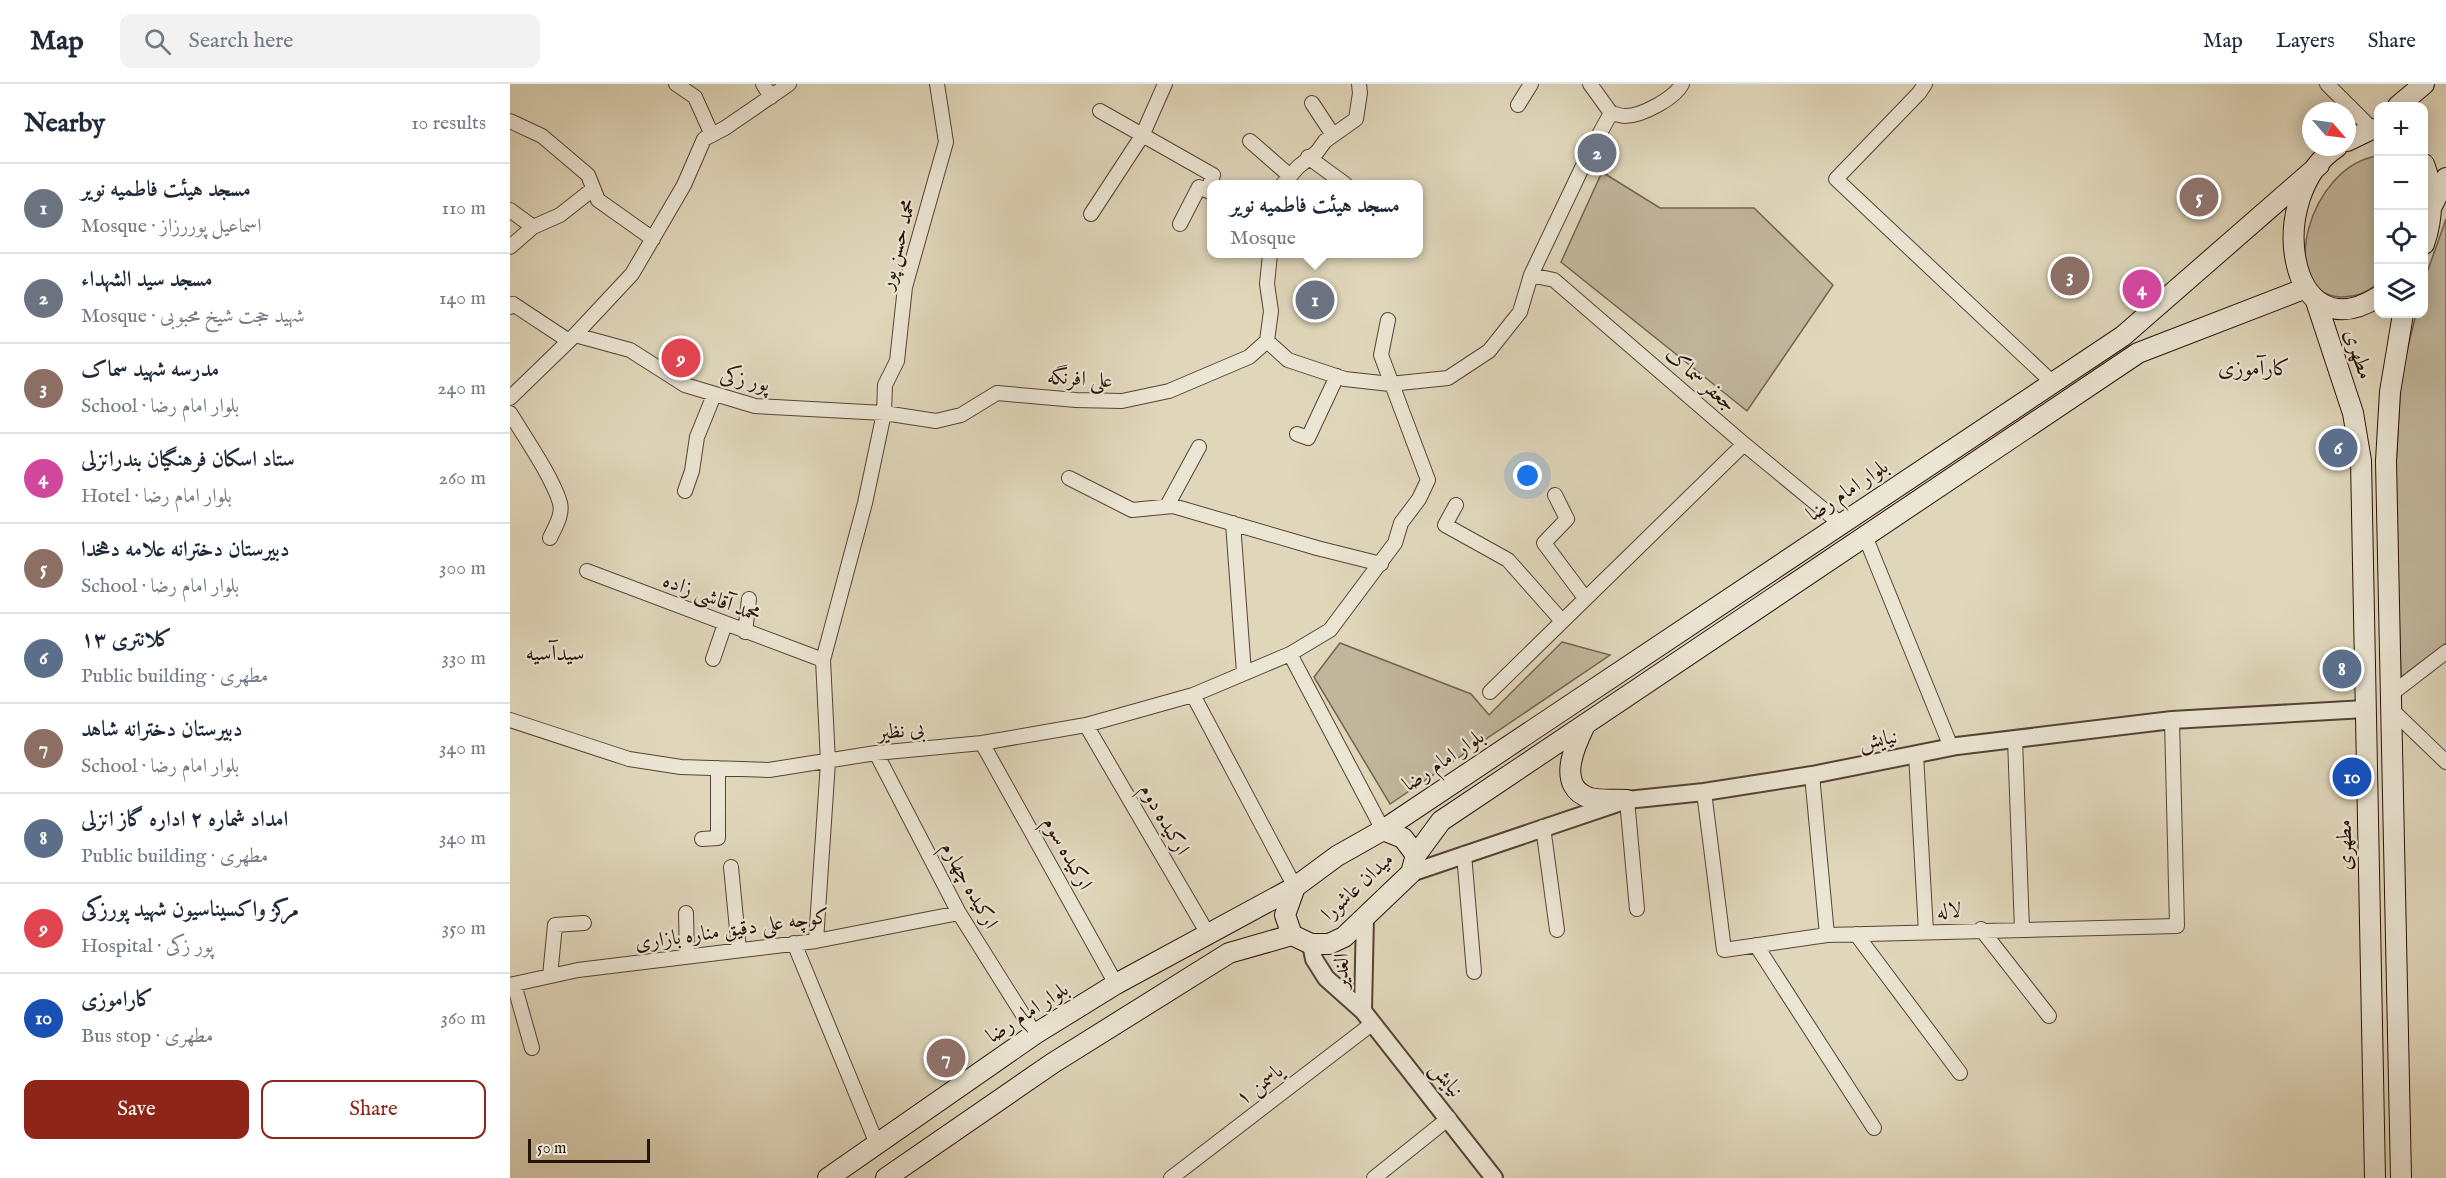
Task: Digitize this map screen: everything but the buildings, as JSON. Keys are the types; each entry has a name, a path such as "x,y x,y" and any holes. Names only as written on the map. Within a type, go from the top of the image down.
{"main road":[{"path":"2403,102 2424,84"},
{"path":"2356,137 2374,128"},
{"path":"2319,165 2328,156"},
{"name":"بلوار امام رضا","path":"1383,830 2123,336 2319,165"},
{"name":"مطهری","path":"2319,165 2308,179 2295,212 2294,250 2353,413 2361,462 2375,1178"},
{"path":"2428,178 2431,189 2428,230"},
{"path":"2431,208 2446,178"},
{"path":"1413,864 1441,821 2138,353 2311,295 2328,306 2352,309 2374,299"},
{"name":"مطهری","path":"2401,1178 2386,461 2390,392 2402,318"},
{"path":"1586,724 1575,746 1569,775 1576,790 1590,798 1628,800"},
{"name":"میدان عاشورا","path":"1383,830 1403,838 1413,864 1344,937 1329,944 1311,944 1292,935 1285,915 1295,887 1337,855 1383,830"},
{"name":"بلوار امام رضا","path":"828,1178 1035,1034 1116,984 1295,887"},
{"path":"886,1178 1053,1063 1229,953 1292,935"}],"street":[{"path":"676,84 696,97 712,135"},
{"path":"763,84 771,97"},
{"path":"510,398 572,338 632,274 684,185 704,139 789,84"},
{"name":"محمد حسن پور","path":"816,941 828,762 823,660 865,503 884,413 885,386 897,361 905,287 946,142 938,84"},
{"path":"1091,214 1142,136 1165,84"},
{"path":"1250,141 1286,180 1317,152 1325,141 1356,118 1359,84"},
{"path":"1518,105 1531,84"},
{"path":"1590,84 1611,113 1626,116 1653,108 1679,91 1682,84"},
{"path":"1925,84 1836,179 2053,383"},
{"path":"2327,84 2374,125"},
{"path":"1312,103 1333,135"},
{"path":"1100,111 1214,175 1213,180"},
{"path":"1270,258 1267,284 1271,311 1267,341 1288,360 1337,376 1390,384 1448,378 1490,351 1520,312 1531,275 1590,151 1611,113"},
{"path":"510,121 542,136 588,175 598,200 652,238"},
{"path":"1308,158 1339,180"},
{"path":"1180,224 1198,187 1207,191"},
{"path":"510,247 533,227 560,215 593,189"},
{"path":"510,210 533,227"},
{"name":"جعفر سماک","path":"1531,275 1554,280 1744,444 1841,524"},
{"name":"پور زکی","path":"511,304 572,338 630,350 685,385 714,395 755,406 884,413"},
{"path":"1388,320 1381,356 1390,384"},
{"name":"علی افرنگه","path":"884,413 936,421 961,415 998,393 1076,400 1122,401 1169,391 1249,357 1267,341"},
{"path":"1297,434 1308,438 1337,376"},
{"name":"بی نظیر","path":"510,720 629,759 681,767 769,770 876,753 982,743 1086,725 1193,695 1290,654 1330,630 1395,543 1401,523 1419,499 1428,480 1390,384"},
{"path":"685,491 692,471 697,437 714,395"},
{"path":"510,413 546,473 560,503 559,517 550,538"},
{"path":"1491,692 1744,444"},
{"path":"1167,506 1199,447"},
{"path":"1069,478 1132,510 1167,506 1381,564"},
{"path":"1555,495 1567,519 1544,543 1586,598"},
{"path":"1456,505 1445,525 1508,560 1562,621"},
{"path":"1233,523 1244,673"},
{"path":"1865,536 1951,747"},
{"name":"محمد آقاشی زاده","path":"587,571 823,660"},
{"path":"745,632 749,599"},
{"path":"713,659 725,624"},
{"path":"2446,652 2391,702 2446,762"},
{"path":"1290,654 1383,830"},
{"path":"1193,695 1295,887"},
{"name":"نیایش","path":"1413,864 1464,854 1628,800 1704,792 1812,775 1951,747 2172,720 2365,709"},
{"name":"لاله","path":"1704,792 1724,950 1827,935 1981,929 2178,926 2172,720"},
{"name":"ارکیده دوم","path":"1086,725 1208,934"},
{"path":"2015,739 2022,929"},
{"name":"ارکیده سوم","path":"982,743 1116,984"},
{"name":"ارکیده چهارم","path":"876,753 959,913 1035,1034"},
{"path":"1917,754 1926,932"},
{"path":"702,839 718,838 718,768"},
{"path":"1812,775 1827,935"},
{"path":"1628,800 1637,909"},
{"path":"1543,827 1557,930"},
{"path":"1464,854 1474,972"},
{"path":"731,867 739,950"},
{"path":"686,913 687,957"},
{"name":"کوچه علی دقیق مناره بازاری","path":"512,985 578,970 816,941 959,913"},
{"name":"الغدیر","path":"1365,916 1368,1017"},
{"path":"550,976 555,925 584,923"},
{"path":"1981,929 2049,1016"},
{"path":"1856,934 1960,1073"},
{"path":"794,943 877,1144"},
{"name":"الغدیر","path":"1311,944 1314,959 1326,978 1368,1017"},
{"path":"1756,945 1874,1128"},
{"path":"512,985 532,1048"},
{"name":"نیایش","path":"1368,1017 1494,1178"},
{"name":"یاسمن ۱","path":"1171,1178 1368,1017"},
{"path":"1374,1178 1449,1118"}],"shaded area":[{"path":"2374,157 2374,286 2356,295 2340,297 2320,290 2309,275 2305,253 2309,228 2319,204 2334,181 2354,164"},
{"path":"1602,172 1660,208 1754,208 1833,285 1747,411 1561,262"},
{"path":"2446,219 2446,643 2401,677 2395,483 2401,376 2415,318 2428,318 2428,270"},
{"path":"1562,642 1610,655 1390,804 1314,677 1340,643 1471,694 1489,715"}],"place":[{"name":"مسجد سید الشهداء","path":"1597,153"},
{"name":"دبیرستان دخترانه علامه دهخدا","path":"2199,197"},
{"name":"مدرسه شهید سماک","path":"2070,276"},
{"name":"ستاد اسکان فرهنگیان بندرانزلی","path":"2142,289"},
{"name":"مسجد هیئت فاطمیه نویر","path":"1315,300"},
{"name":"مرکز واکسیناسیون شهید پورزکی","path":"681,358"},
{"name":"کلانتری ۱۳","path":"2338,448"},
{"name":"امداد شماره ۲ اداره گاز انزلی","path":"2342,669"},
{"name":"کاراموزی","path":"2352,777"},
{"name":"دبیرستان دخترانه شاهد","path":"946,1058"}],"district":[{"name":"کارآموزی","path":"2254,367"},
{"name":"سیدآسیه","path":"555,652"}]}
